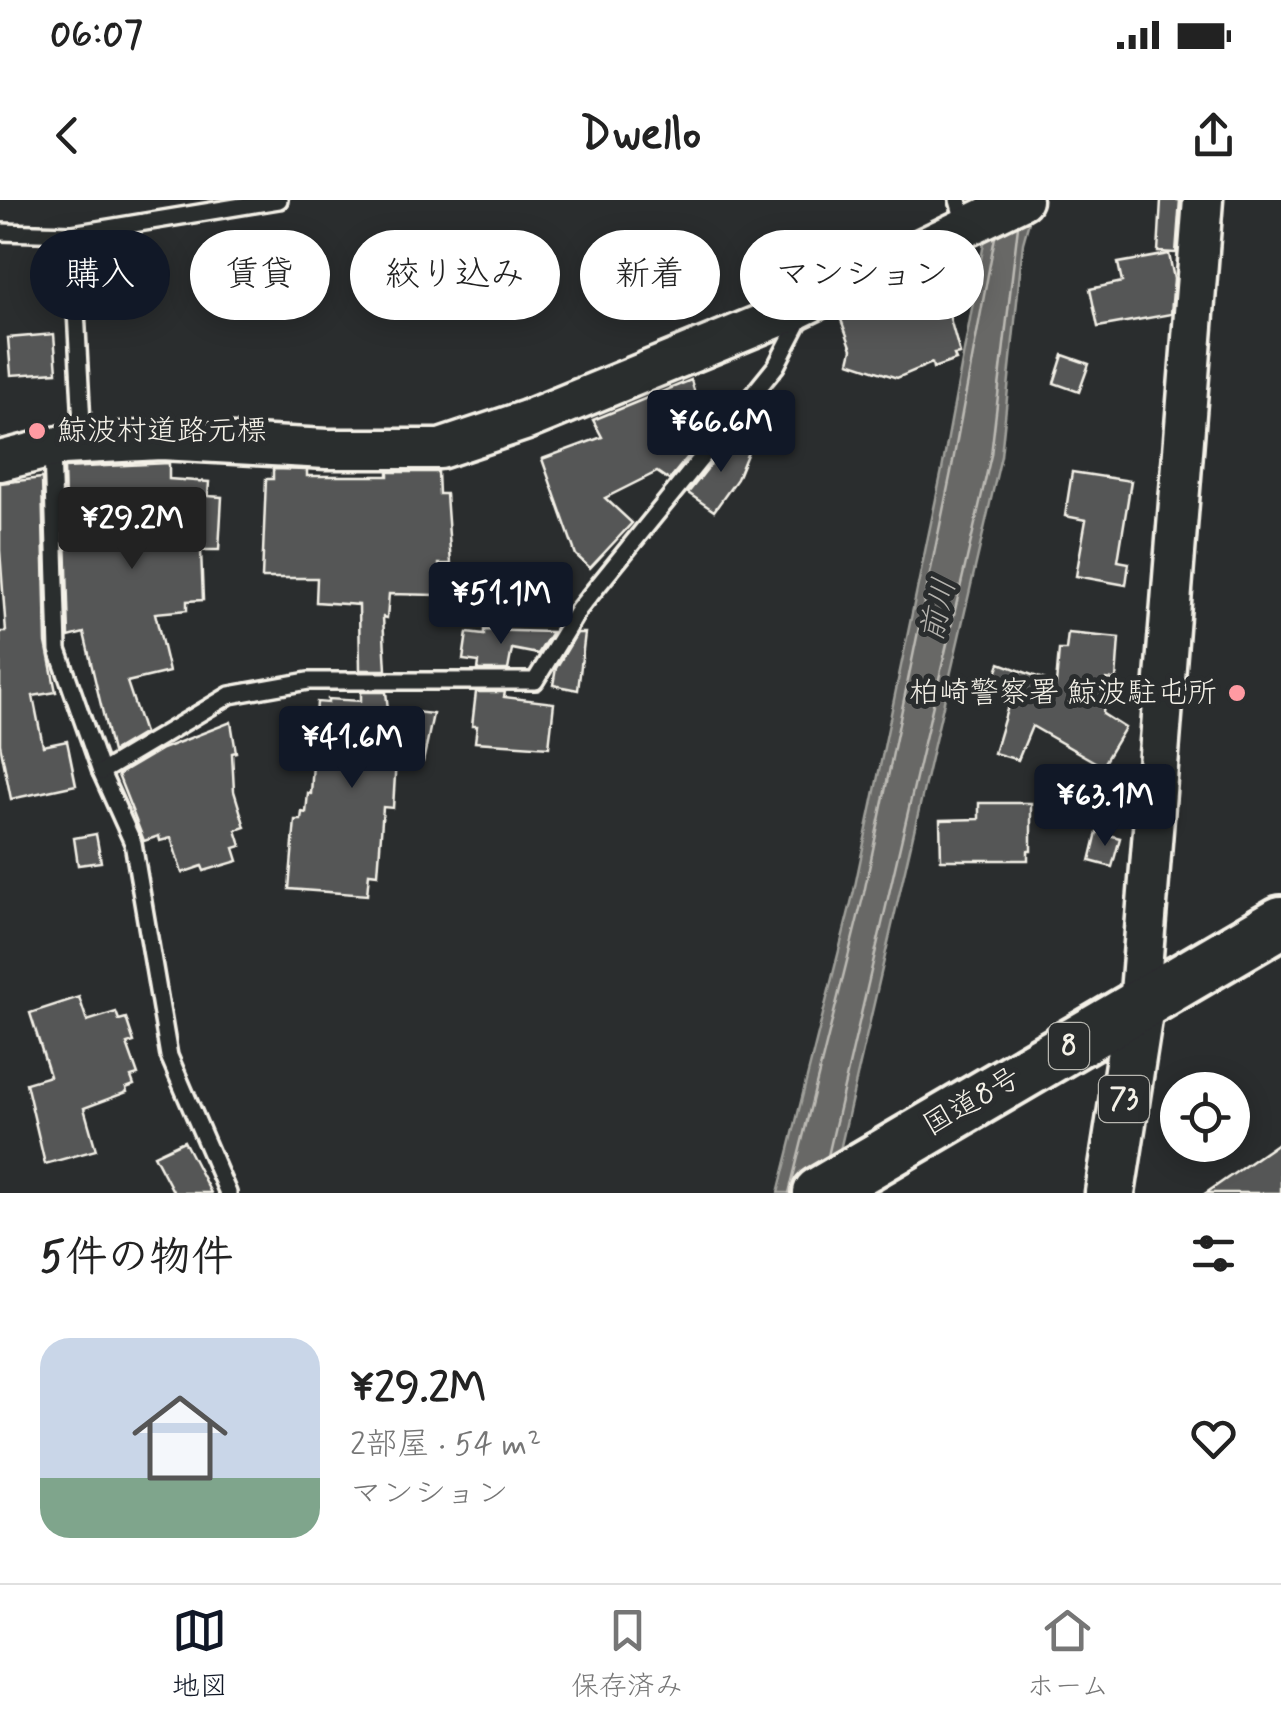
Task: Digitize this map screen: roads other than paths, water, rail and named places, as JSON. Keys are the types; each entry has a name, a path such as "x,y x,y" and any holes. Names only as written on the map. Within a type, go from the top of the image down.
{"highway":[{"name":"国道8号","path":"837,1181 1281,922"}],"main road":[{"name":"73","path":"1110,1193 1139,1006"}],"street":[{"path":"945,230 967,218 1022,200"},
{"path":"1139,1006 1203,200"},
{"path":"0,460 67,445 161,440 326,450 440,449 527,420 769,320"}],"lane":[{"path":"96,230 278,200"},
{"path":"0,232 30,233"},
{"path":"70,320 58,650 100,772 133,843 169,1056 228,1193"},
{"path":"100,772 230,695 308,681 535,681 579,609 776,366 800,320"}],"water":[{"name":"前川","path":"992,200 1035,200 1023,243 1001,456 830,1193 778,1193 854,891 970,320 984,320 984,243"}],"place":[{"name":"鯨波村道路元標","path":"37,431"},
{"name":"柏崎警察署 鯨波駐屯所","path":"1237,693"}]}
